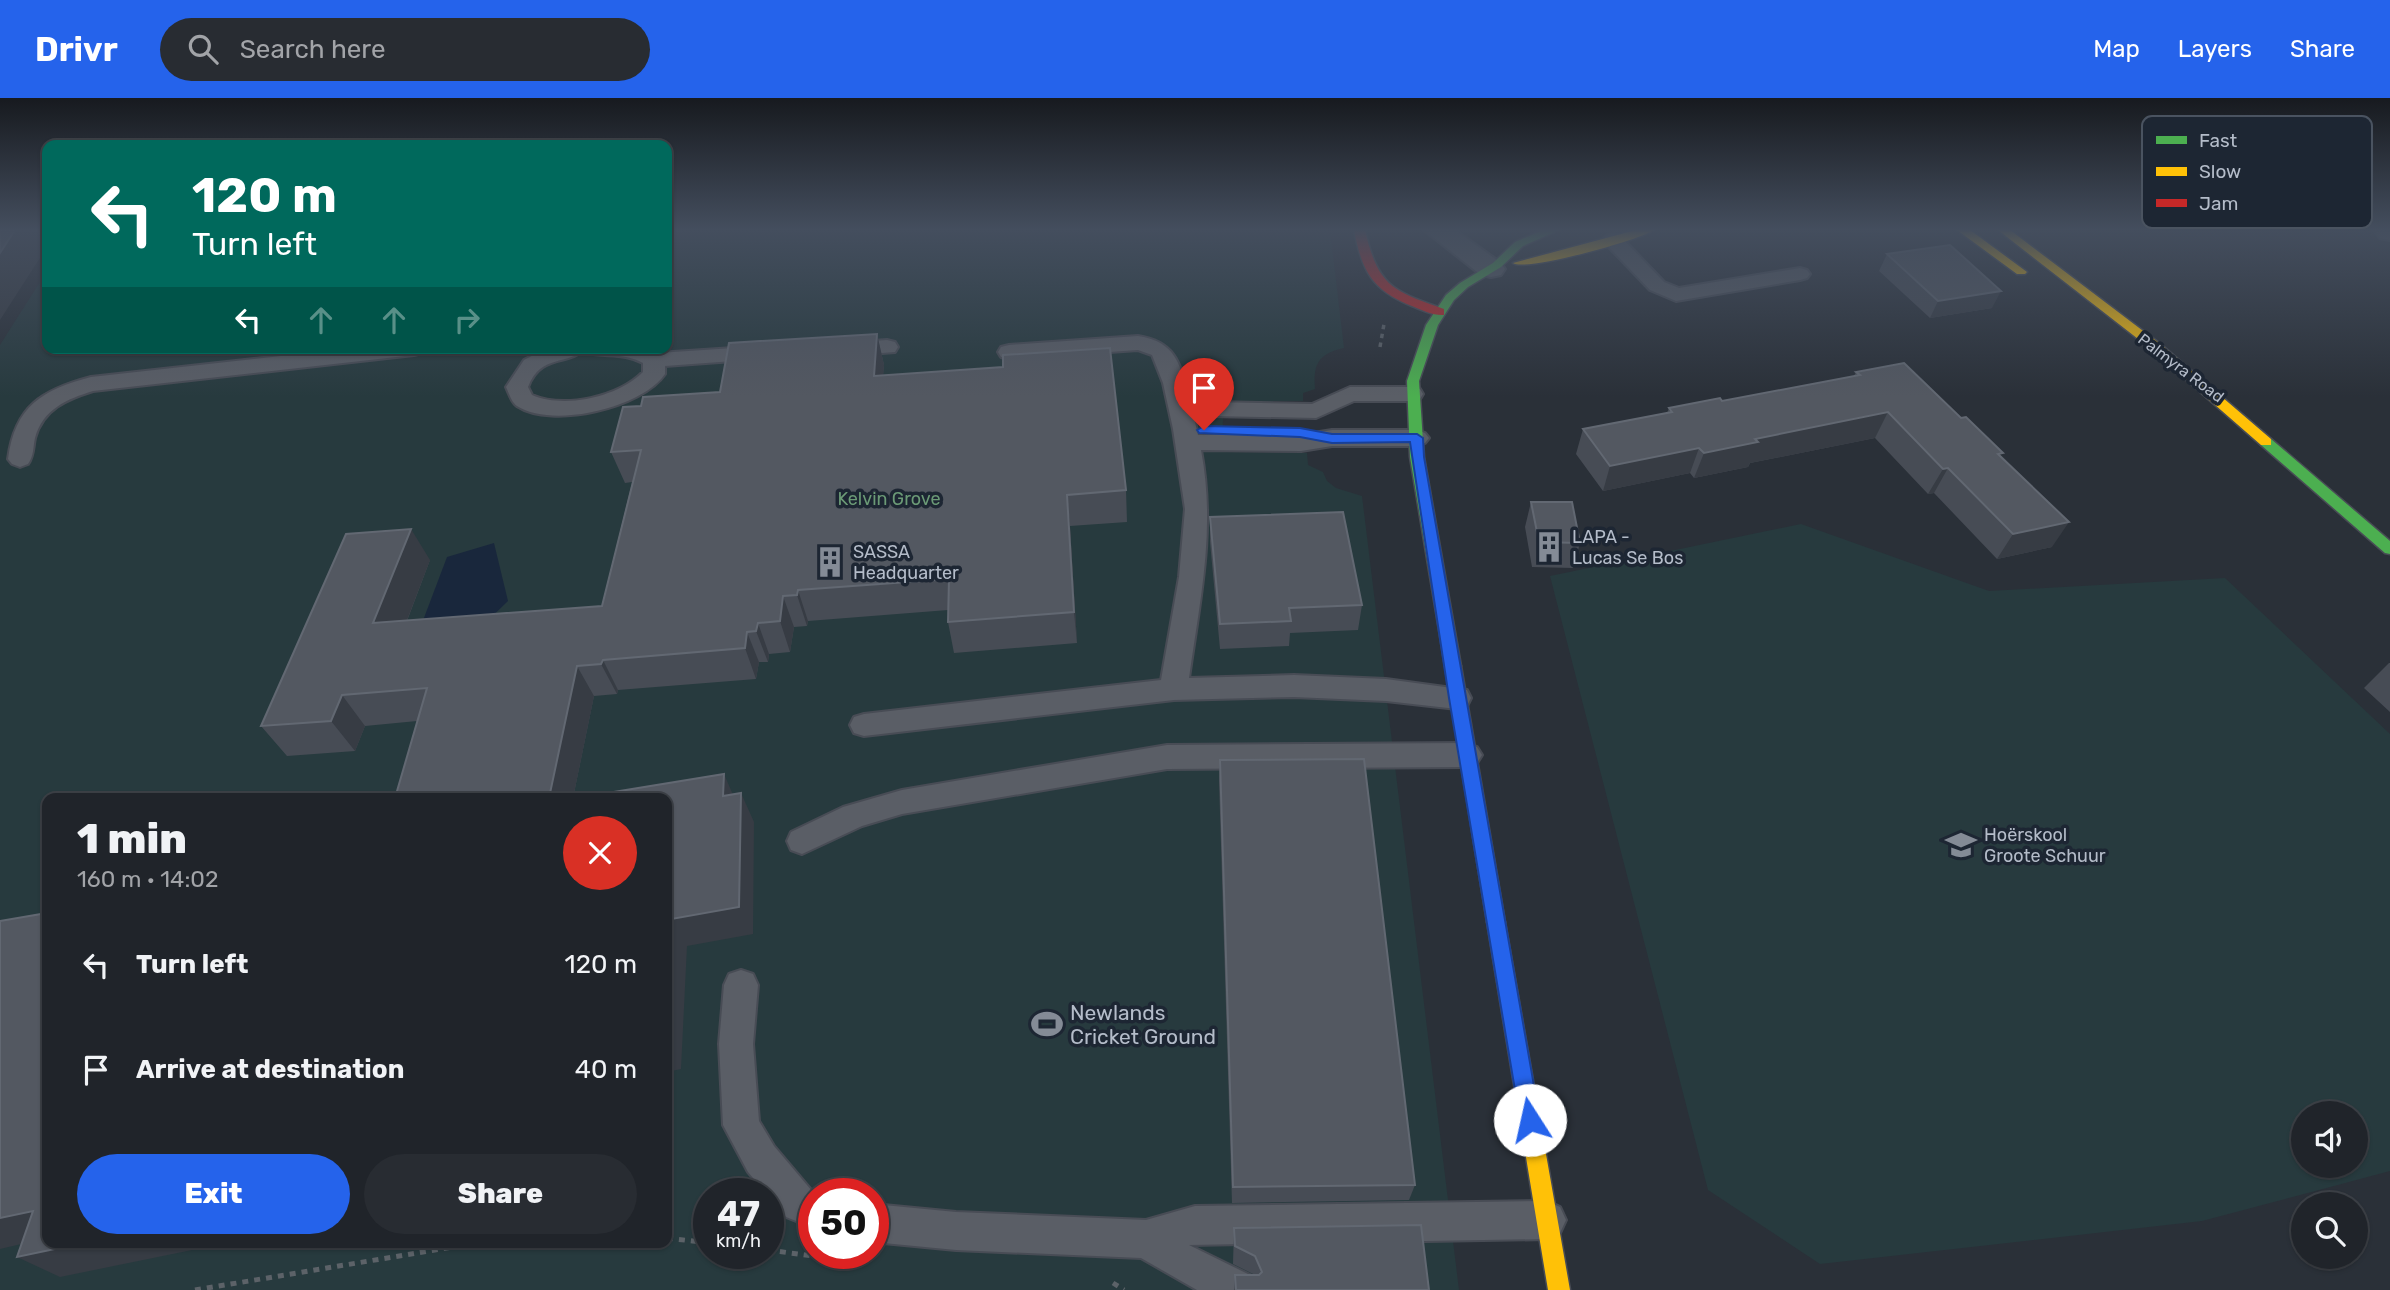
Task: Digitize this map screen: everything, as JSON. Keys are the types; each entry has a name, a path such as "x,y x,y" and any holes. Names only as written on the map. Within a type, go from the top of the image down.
{"main road":[{"path":"1383,286 1399,297 1440,312"},
{"path":"1463,286 1440,312 1425,340 1412,394 1417,457 1559,1290"},
{"name":"Palmyra Road","path":"2076,286 2155,346 2344,511"},
{"name":"Palmyra Road","path":"2180,389 2390,548"}],"lane":[{"path":"1657,286 1676,295 1731,286"},
{"path":"1009,352 1133,343 1149,345 1162,353 1180,404 1197,507 1193,562 1174,689"},
{"path":"815,350 887,347"},
{"path":"642,354 654,360 788,352"},
{"path":"20,459 21,443 34,416 40,406 59,393 91,384 360,354"},
{"path":"555,354 540,359 523,372 517,387 523,400 541,408 562,409 627,394 652,379 656,368 654,360"},
{"path":"1180,404 1211,409 1316,411 1353,393 1412,394"},
{"path":"1186,436 1301,443 1332,438 1417,438"},
{"path":"864,725 1174,689 1294,686 1387,690 1457,698"},
{"path":"802,841 854,816 902,802 1167,757 1467,755"},
{"path":"741,985 736,1044 741,1125 761,1159 798,1204"},
{"path":"889,1225 956,1231 1146,1240 1195,1225 1546,1220"},
{"path":"1146,1240 1178,1260 1238,1290"}],"path":[{"path":"1378,359 1384,322"},
{"path":"672,1239 693,1241"},
{"path":"195,1290 447,1248"}],"green space":[{"name":"Kelvin Grove","path":"38,286 42,286 42,354 672,354 672,286 1337,286 1344,348 1328,353 1319,361 1315,373 1315,389 1303,393 1303,401 1273,401 1273,417 1223,416 1222,452 1307,453 1308,465 1323,472 1327,481 1336,488 1362,496 1459,1290 0,1290 0,345"},
{"name":"Hoërskool Groote Schuur","path":"1801,524 1989,591 2225,578 2390,734 2390,1171 2368,1177 2368,1101 2291,1101 2291,1178 2364,1178 2311,1192 2291,1192 2291,1197 2202,1221 1820,1264 1708,1190 1550,576"}],"water":[{"path":"494,543 508,601 473,635 416,639 447,557"}],"building":[{"path":"1921,286 1995,286 2001,291 1938,301"},
{"name":"SASSA Headquarter","path":"877,334 874,376 1003,367 1003,355 1110,348 1126,490 1067,495 1074,612 948,622 949,579 798,590 797,595 783,596 780,621 758,623 756,631 747,632 745,648 603,660 601,664 577,666 550,793 396,793 427,688 342,695 331,721 261,726 346,534 411,529 373,623 602,606 641,450 611,452 623,407 641,406 643,397 720,392 729,343"},
{"path":"1904,363 1961,418 1966,417 2003,453 1998,454 2069,522 2013,534 1948,468 1943,469 1888,412 1755,439 1758,442 1704,453 1699,448 1610,466 1583,429 1672,412 1669,408 1720,398 1722,401 1860,375 1856,372"},
{"path":"1531,502 1572,502 1580,543 1539,542"},
{"path":"1343,512 1362,605 1289,608 1291,621 1220,624 1210,517"},
{"path":"1364,759 1415,1185 1233,1187 1220,760"},
{"path":"724,774 723,796 741,793 739,907 672,919 672,793 608,793"},
{"path":"42,914 42,1248 60,1248 17,1257 33,1211 0,1218 0,921"},
{"path":"1421,1225 1429,1290 1236,1290 1235,1275 1259,1275 1262,1272 1255,1256 1235,1246 1234,1228"}],"traffic: fast":[{"path":"1453,666 1417,457 1413,381 1432,325 1450,298 1463,286"},
{"path":"2266,442 2390,549"}],"traffic: slow":[{"path":"2076,286 2155,346 2266,442"},
{"path":"1496,922 1559,1290"}],"traffic: jam":[{"path":"1384,286 1394,294 1440,312"},
{"path":"1453,666 1496,922"}],"place":[{"name":"LAPA - Lucas Se Bos","path":"1549,547"},
{"name":"SASSA Headquarter","path":"830,562"},
{"name":"Hoërskool Groote Schuur","path":"1961,845"},
{"name":"Newlands Cricket Ground","path":"1047,1024"}],"route":[{"path":"1204,430 1300,433 1332,438 1417,438 1417,457 1530,1120"}]}
